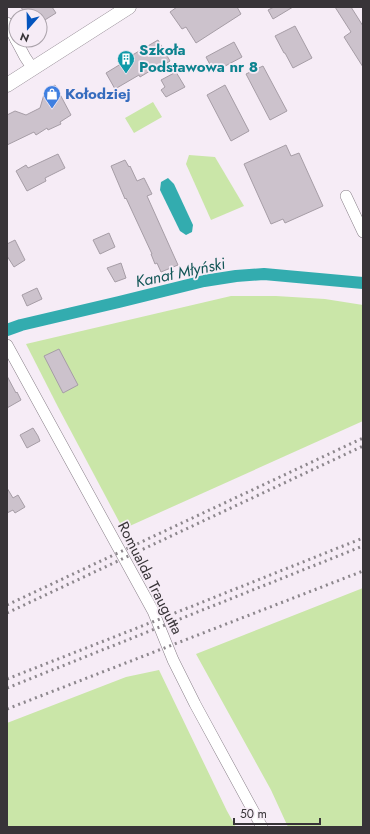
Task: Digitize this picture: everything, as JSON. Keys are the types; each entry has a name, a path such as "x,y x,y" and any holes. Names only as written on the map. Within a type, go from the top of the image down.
{"street":[{"path":"7,85 129,7"},
{"path":"20,48 33,69"},
{"path":"346,196 363,232"},
{"name":"Romualda Traugutta","path":"7,344 153,611 173,660 189,692 262,827"}],"green space":[{"path":"153,102 162,117 134,133 125,118"},
{"path":"189,155 215,157 244,206 211,220 186,164"},
{"path":"231,296 276,296 325,299 363,305 363,421 123,529 26,344"},
{"path":"363,588 363,827 288,827 271,790 196,654"},
{"path":"159,670 236,827 7,827 7,723 126,677"}],"water":[{"path":"168,178 174,184 193,225 192,232 186,235 180,231 160,190 161,182"}],"building":[{"path":"52,7 56,13 48,18 48,8 22,8"},
{"path":"177,7 237,7 241,14 196,43 186,27 182,29 170,12"},
{"path":"274,7 293,7 273,19 268,10"},
{"path":"335,7 351,7 363,26 363,67 344,37 351,32"},
{"path":"295,26 312,58 293,68 275,36"},
{"name":"Szkoła Podstawowa nr 8","path":"158,40 170,61 156,70 155,68 140,77 139,75 115,89 106,73"},
{"path":"234,42 242,57 214,72 206,57"},
{"path":"263,66 287,111 270,120 246,74"},
{"path":"176,72 185,87 166,97 161,90 165,87 161,80"},
{"path":"55,85 71,115 60,122 61,124 48,130 47,128 36,135 34,132 7,145 7,115 15,111 26,115 40,108 45,91"},
{"path":"225,85 249,131 231,141 207,95"},
{"path":"286,145 291,156 299,153 323,206 285,223 283,219 271,224 244,164"},
{"path":"58,154 65,168 45,178 46,181 27,191 16,171 26,165 28,168"},
{"path":"125,160 129,167 130,166 137,181 144,178 152,194 147,196 178,265 161,272 157,263 155,264 152,254 126,198 125,199 111,166"},
{"path":"109,233 115,247 100,254 93,240"},
{"path":"15,240 25,260 14,267 7,256 7,244"},
{"path":"121,263 126,278 115,282 107,268"},
{"path":"37,288 42,299 27,306 22,295"},
{"path":"59,349 78,385 63,393 44,356"},
{"path":"7,376 21,400 7,408"},
{"path":"33,428 40,441 27,448 20,435"},
{"path":"7,488 13,498 18,495 25,507 15,513 13,510 7,513"}],"waterway":[{"name":"Kanał Młyński","path":"7,330 21,325 204,281 236,276 264,274 363,283"}],"railway":[{"path":"7,605 363,438"},
{"path":"7,613 363,446"},
{"path":"7,679 363,538"},
{"path":"7,688 363,546"},
{"path":"7,709 363,571"}],"place":[{"name":"Szkoła Podstawowa nr 8","path":"126,74"},
{"name":"Kołodziej","path":"52,109"}]}
